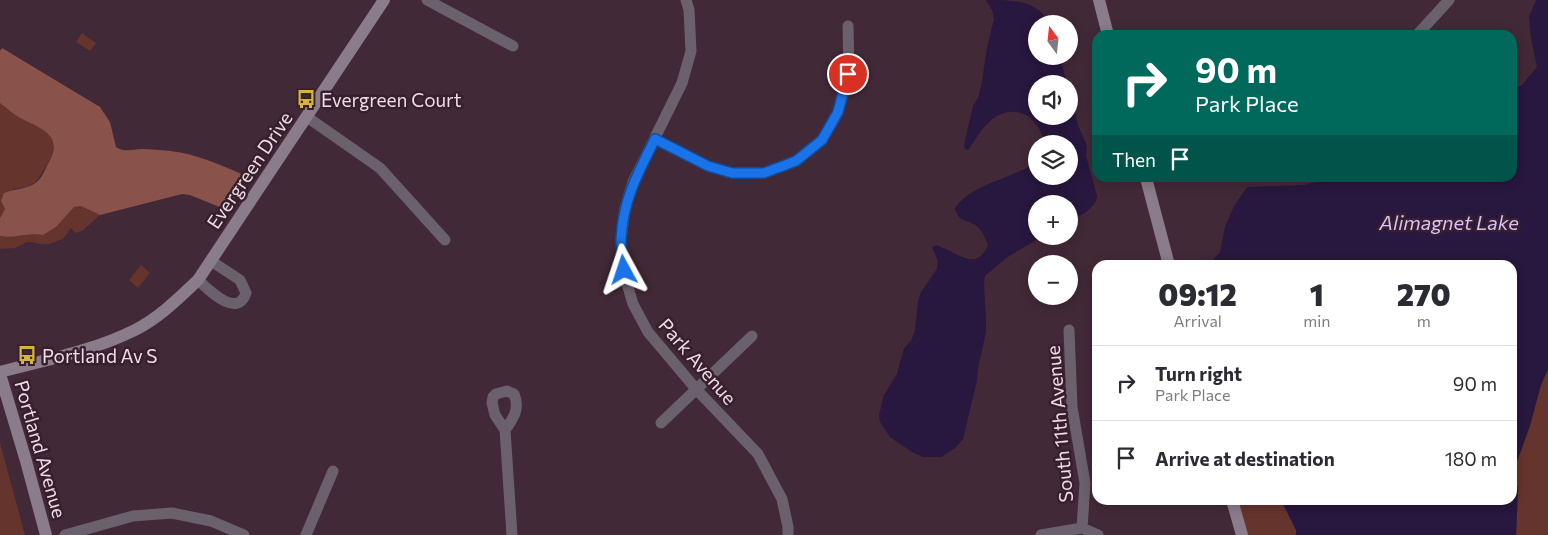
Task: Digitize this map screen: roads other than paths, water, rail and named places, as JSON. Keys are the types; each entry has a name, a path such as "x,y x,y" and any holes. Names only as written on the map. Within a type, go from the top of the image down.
{"street":[{"name":"Evergreen Drive","path":"0,373 95,346 136,329 169,306 198,280 384,0"},
{"path":"427,0 513,46"},
{"name":"Park Avenue","path":"686,0 690,10 691,51 682,83 634,182 625,208 621,240 624,270 633,304 648,332 696,389 758,454 782,499 788,535"},
{"path":"1099,0 1107,30"},
{"path":"1422,30 1449,0"},
{"path":"655,139 708,166 732,173 764,173 796,161 822,140 838,112 848,74 848,26"},
{"path":"307,117 380,168 445,240"},
{"path":"1147,182 1168,260"},
{"path":"198,280 216,296 231,304 238,304 244,300 246,293 240,280 211,261"},
{"name":"South 11th Avenue","path":"1069,330 1072,407 1085,483 1082,528 1098,535"},
{"path":"662,423 752,336"},
{"name":"Portland Avenue","path":"0,373 46,535"},
{"path":"505,430 512,535"},
{"path":"306,535 334,471"},
{"path":"1233,505 1242,535"},
{"path":"65,535 133,516 172,513 210,521 244,535"},
{"path":"1042,535 1082,528"}],"water":[{"path":"986,0 1015,1 1038,10 1043,15 1028,15 1028,65 1062,65 1065,75 1028,75 1028,116 1013,112 997,116 992,119 967,150 964,145 973,106 978,98 981,87 994,19 992,10"},
{"name":"Alimagnet Lake","path":"1536,0 1548,0 1548,369 1541,385 1530,426 1517,462 1517,260 1213,260 1220,252 1225,227 1234,206 1247,187 1304,185 1316,182 1517,182 1517,87 1522,85 1537,67 1529,17"},
{"path":"1036,125 1078,125 1087,146 1086,156 1097,196 1096,201 1094,205 1078,217 1078,195 1028,195 1028,245 1006,258 985,276 986,332 963,439 955,448 942,457 923,457 890,437 880,422 879,415 884,395 897,374 904,348 911,341 915,330 918,301 921,292 937,269 938,261 932,247 938,245 965,258 975,259 980,257 988,245 983,234 980,229 971,223 962,220 955,208 972,192 1028,167 1028,185 1078,185 1078,135 1042,135"},
{"name":"Alimagnet Lake","path":"1517,485 1518,490 1516,535 1296,535 1296,530 1284,505 1517,505"}],"place":[{"name":"Evergreen Court","path":"306,99"},
{"name":"Portland Av S","path":"27,355"}]}
